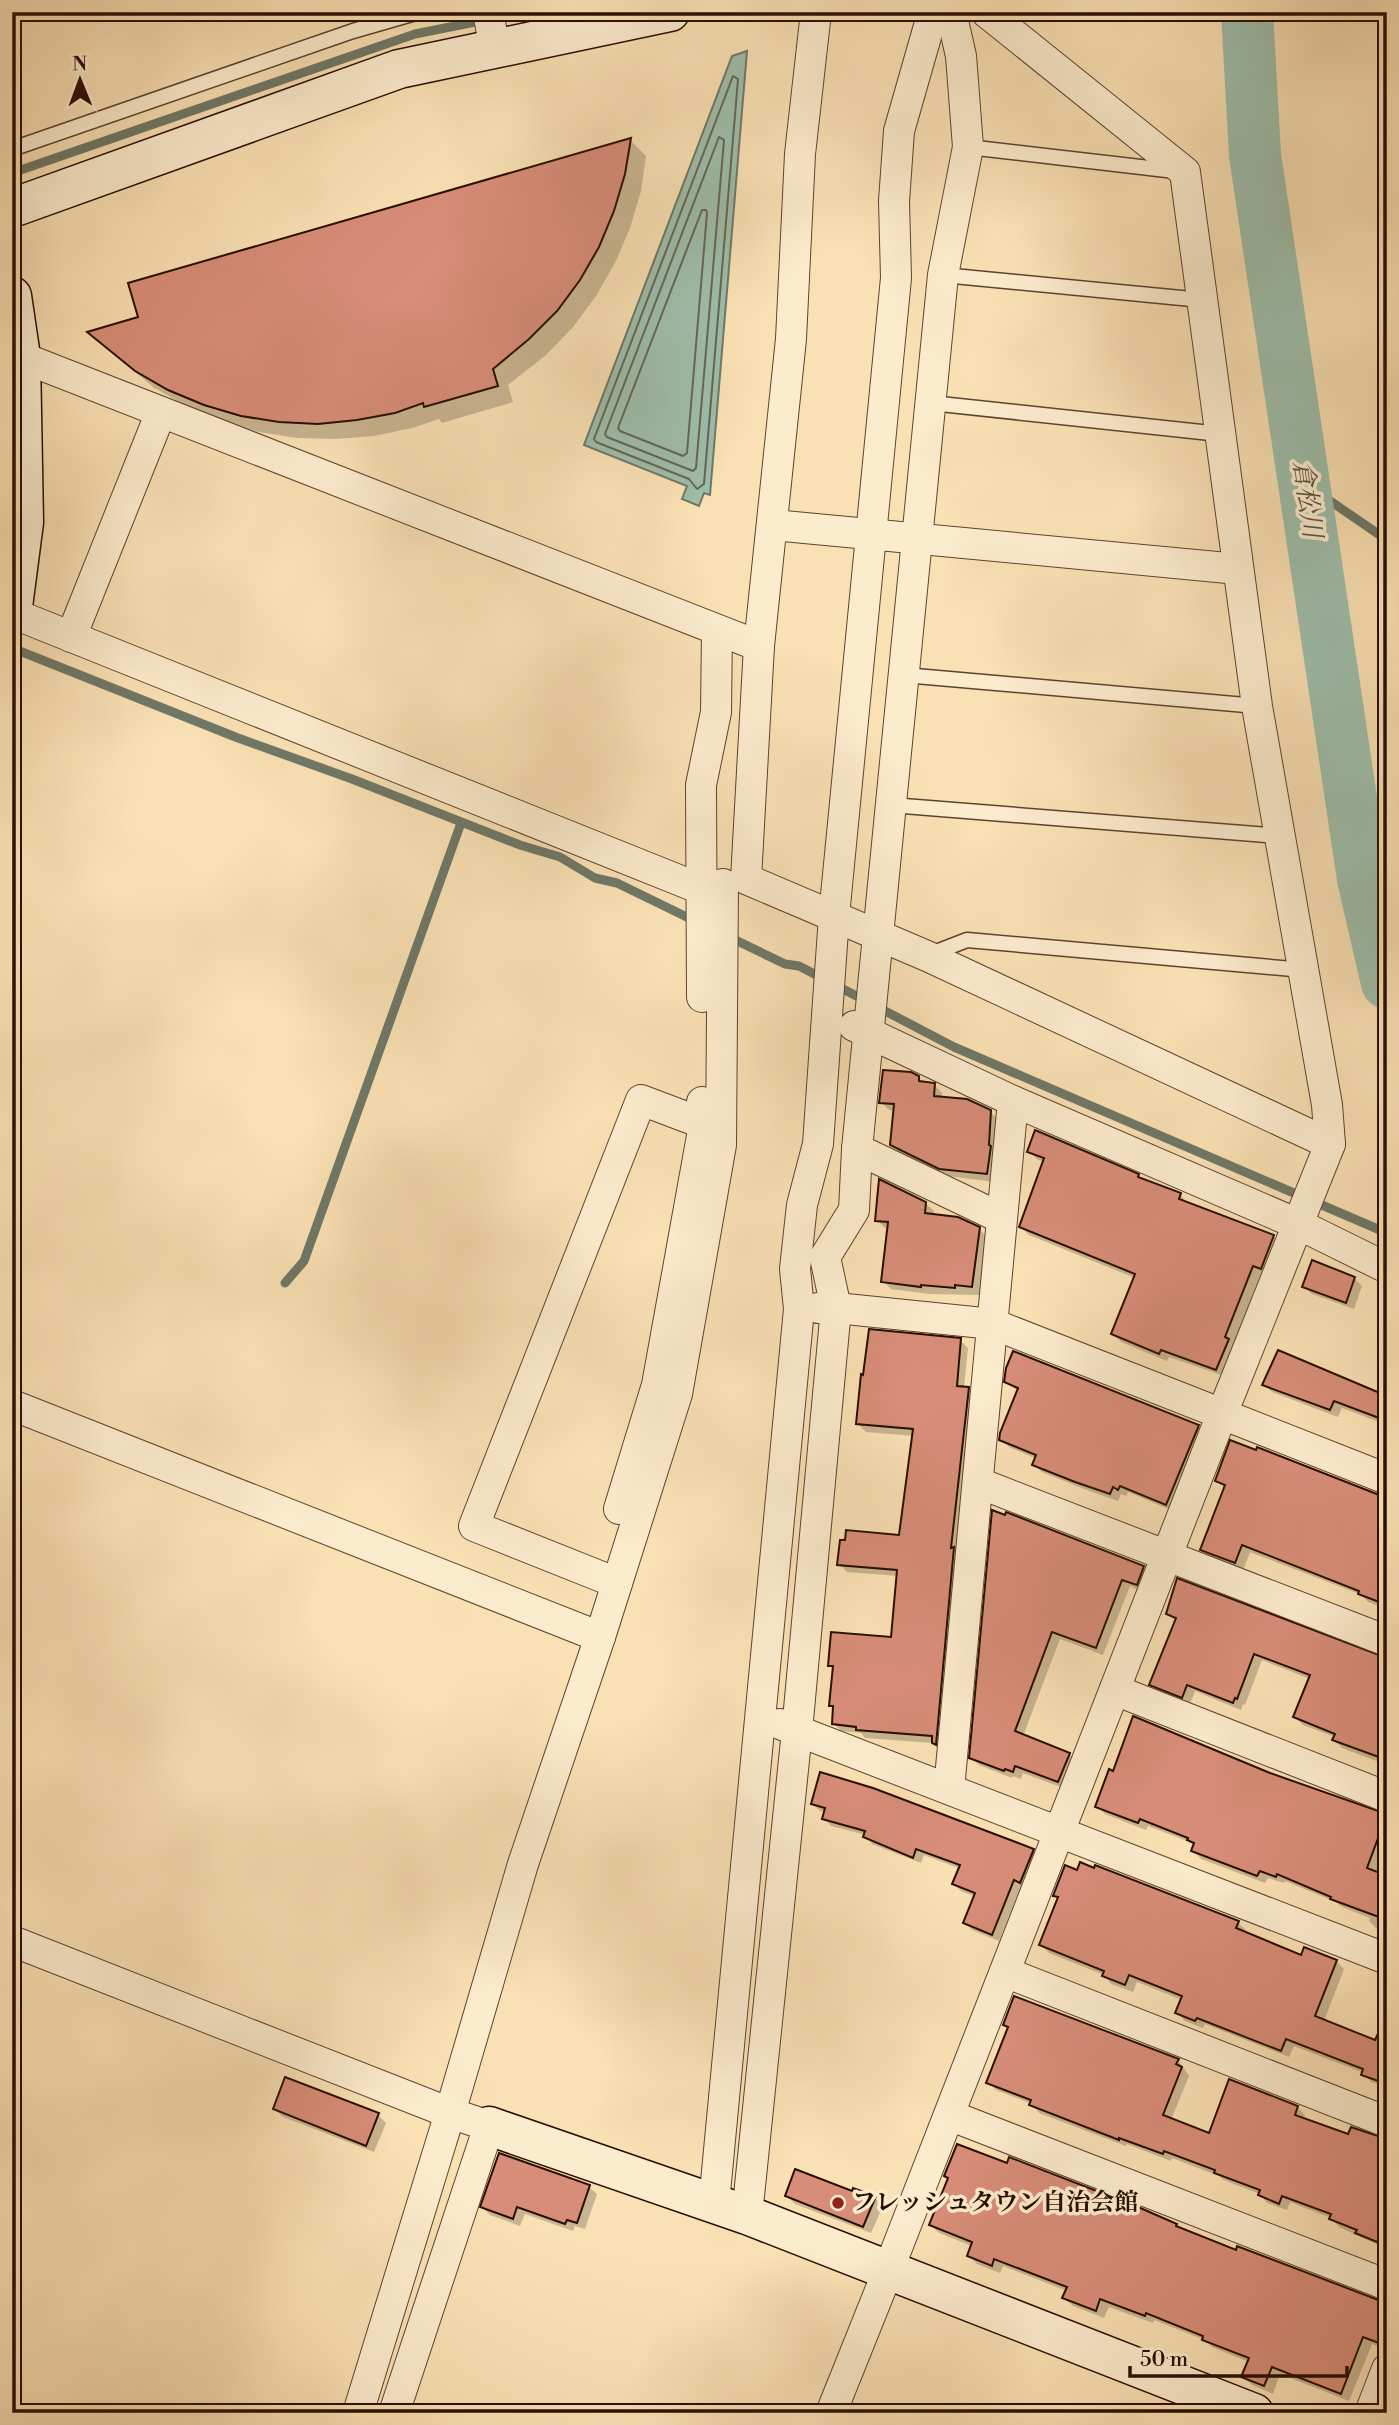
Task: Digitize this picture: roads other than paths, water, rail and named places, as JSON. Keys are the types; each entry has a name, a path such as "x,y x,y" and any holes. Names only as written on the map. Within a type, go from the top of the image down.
{"street":[{"path":"488,12 495,49"},
{"path":"12,208 399,69 670,12"},
{"path":"358,2413 523,1864 600,1637 608,1580 657,1385 702,1136 723,884 759,646 791,339 800,154 816,12"},
{"path":"730,2209 760,1717 799,1309 795,1269 802,1205 818,1144 834,916 897,278 894,201 899,131 933,12"},
{"path":"730,2209 797,1731 836,1308 825,1257 854,1210 857,1149 943,275 968,147 961,56 951,12"},
{"path":"831,2413 1330,1144 1327,1105 1256,706 1185,172 986,12"},
{"path":"12,296 21,357 24,522 12,614 723,884 834,916 927,956 1330,1144"},
{"path":"21,357 759,646"},
{"path":"71,637 161,412"},
{"path":"773,525 1238,569"},
{"path":"608,1580 677,1394 721,1145 723,884 701,785 716,712 717,630"},
{"path":"827,1016 869,1032 1013,1101 1300,1225 1387,1268"},
{"path":"608,1580 474,1526 641,1100 702,1123"},
{"path":"949,1789 1013,1101"},
{"path":"857,1149 1001,1218"},
{"path":"802,1205 854,1210"},
{"path":"799,1309 836,1308 993,1324 1387,1479"},
{"path":"12,1405 600,1637"},
{"path":"979,1483 1387,1641"},
{"path":"1115,1690 1387,1797"},
{"path":"760,1717 1387,1959"},
{"path":"12,1941 450,2113 730,2209 1254,2413"},
{"path":"1005,1972 1387,2122"},
{"path":"949,2115 1387,2285"},
{"path":"394,2413 489,2126"},
{"path":"1370,2413 1387,2369"}],"lane":[{"path":"12,149 353,31 419,12"},
{"path":"968,147 1185,172"},
{"path":"943,275 1202,300"},
{"path":"931,403 1220,434"},
{"path":"904,675 1256,706"},
{"path":"891,805 1280,836"},
{"path":"927,956 967,940 1304,970"}],"water":[{"path":"747,51 710,495 704,493 699,506 682,499 687,486 584,445 732,56"}],"waterway":[{"path":"12,173 415,34 526,12"},
{"name":"倉松川","path":"1247,12 1255,155 1363,879 1387,983"},
{"path":"1304,483 1387,540"},
{"path":"12,648 238,738 352,779 520,845 560,857 595,878 617,883 695,921"},
{"path":"285,1283 304,1261 461,823"},
{"path":"727,936 785,964 799,966 954,1047 1387,1233"}],"place":[{"name":"フレッシュタウン自治会館","path":"838,2203"}]}
